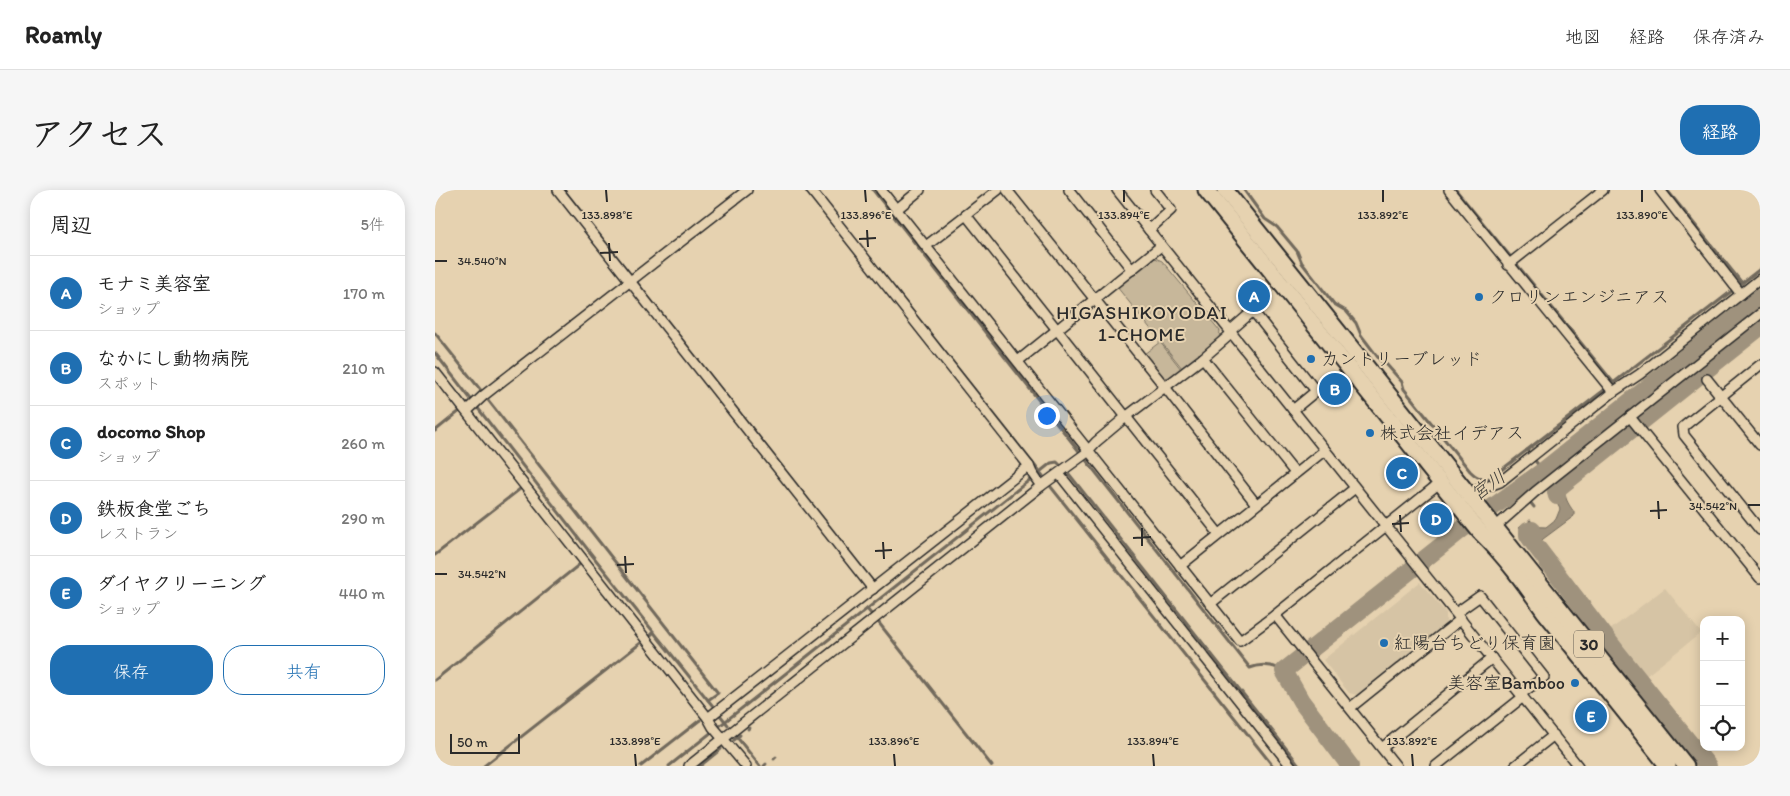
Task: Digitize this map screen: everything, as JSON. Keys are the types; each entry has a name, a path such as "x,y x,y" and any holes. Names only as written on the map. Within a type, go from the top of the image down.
{"highway":[{"name":"30","path":"1206,190 1686,766"},
{"name":"30","path":"1225,190 1446,478"},
{"name":"30","path":"1488,530 1544,611 1668,766"}],"street":[{"path":"558,190 633,280 873,588"},
{"path":"472,407 483,396 747,190"},
{"path":"811,190 1035,476"},
{"path":"881,190 1018,361 1084,454 1180,566 1240,641 1446,478"},
{"path":"897,209 920,190"},
{"path":"927,246 998,190"},
{"path":"1007,190 1256,504"},
{"path":"1069,190 1131,270"},
{"path":"1117,190 1578,766"},
{"path":"1149,230 1171,210 1155,190"},
{"path":"1449,190 1511,262 1610,388"},
{"path":"1511,262 1603,190"},
{"path":"1660,190 1738,289"},
{"path":"966,215 1219,534"},
{"path":"1018,361 1161,246"},
{"path":"1466,503 1475,491 1500,482 1532,457 1610,388 1640,374 1738,289 1760,279"},
{"path":"689,766 716,723 873,588 1035,476 1063,471 1127,416 1203,358 1253,311 1316,391 1293,410"},
{"path":"1488,530 1535,492 1635,423 1759,317"},
{"path":"1203,358 1295,473"},
{"path":"1760,365 1683,427 1684,435 1760,530"},
{"path":"435,372 472,407 716,723 746,766"},
{"path":"1707,379 1760,445"},
{"path":"1635,423 1760,578"},
{"path":"1180,566 1325,450"},
{"path":"1063,471 1291,766"},
{"path":"716,723 1035,476"},
{"path":"1210,604 1355,488"},
{"path":"1350,708 1480,596 1544,677 1436,766"},
{"path":"1275,615 1396,766"},
{"path":"1382,748 1492,658"},
{"path":"1515,766 1554,735"}],"shaded area":[{"path":"1153,257 1162,261 1220,331 1219,339 1182,368 1117,287"},
{"path":"1160,342 1181,369 1170,378 1162,377 1144,354"},
{"path":"1567,477 1571,482 1565,493 1574,516 1543,539 1534,549 1519,528 1521,526 1546,527 1556,519 1560,509 1551,492 1553,485 1560,483"},
{"name":"紅陽台ちどり保育園","path":"1420,582 1446,613 1446,625 1357,695 1349,693 1323,660"},
{"path":"1665,588 1700,632 1700,634 1642,679 1606,633"}],"waterway":[{"path":"564,190 874,583"},
{"path":"873,190 1250,668 1267,665 1284,671"},
{"path":"1244,190 1265,219 1277,227 1297,251 1302,263 1334,304 1346,311 1356,323 1361,335 1380,360 1402,382 1404,389 1470,471 1482,479 1491,478 1760,269"},
{"path":"1456,190 1613,382"},
{"path":"1667,190 1742,283"},
{"path":"879,269 1043,476"},
{"name":"宮川","path":"1350,766 1301,701 1284,671 1461,530 1543,471 1760,298"},
{"path":"1557,496 1557,489 1760,327"},
{"path":"435,333 483,393"},
{"path":"435,353 592,555 728,725"},
{"path":"488,400 718,693 708,700"},
{"path":"435,431 461,410"},
{"path":"1527,450 1546,475"},
{"path":"669,766 1051,463 1057,462 1069,474 1300,766"},
{"path":"1051,487 1273,766"},
{"path":"435,555 520,489"},
{"path":"1519,489 1525,496"},
{"path":"1530,502 1534,507"},
{"path":"1530,521 1531,530"},
{"path":"1532,530 1528,531 1528,535 1535,545 1616,651 1708,766"},
{"path":"435,680 580,564"},
{"path":"867,609 872,615"},
{"path":"879,623 992,766"},
{"path":"650,636 654,632"},
{"path":"484,766 642,642"},
{"path":"641,766 700,720"},
{"path":"734,740 740,735"},
{"path":"736,736 760,766"},
{"path":"700,766 721,749"}],"place":[{"name":"モナミ美容室","path":"1254,296"},
{"name":"クロリンエンジニアス","path":"1479,297"},
{"name":"カントリーブレッド","path":"1311,359"},
{"name":"なかにし動物病院","path":"1335,389"},
{"name":"株式会社イデアス","path":"1370,433"},
{"name":"docomo Shop","path":"1402,473"},
{"name":"鉄板食堂ごち","path":"1436,519"},
{"name":"紅陽台ちどり保育園","path":"1384,643"},
{"name":"美容室Bamboo","path":"1575,683"},
{"name":"ダイヤクリーニング","path":"1591,716"}],"district":[{"name":"HIGASHIKOYODAI 1-CHOME","path":"1142,323"}]}
